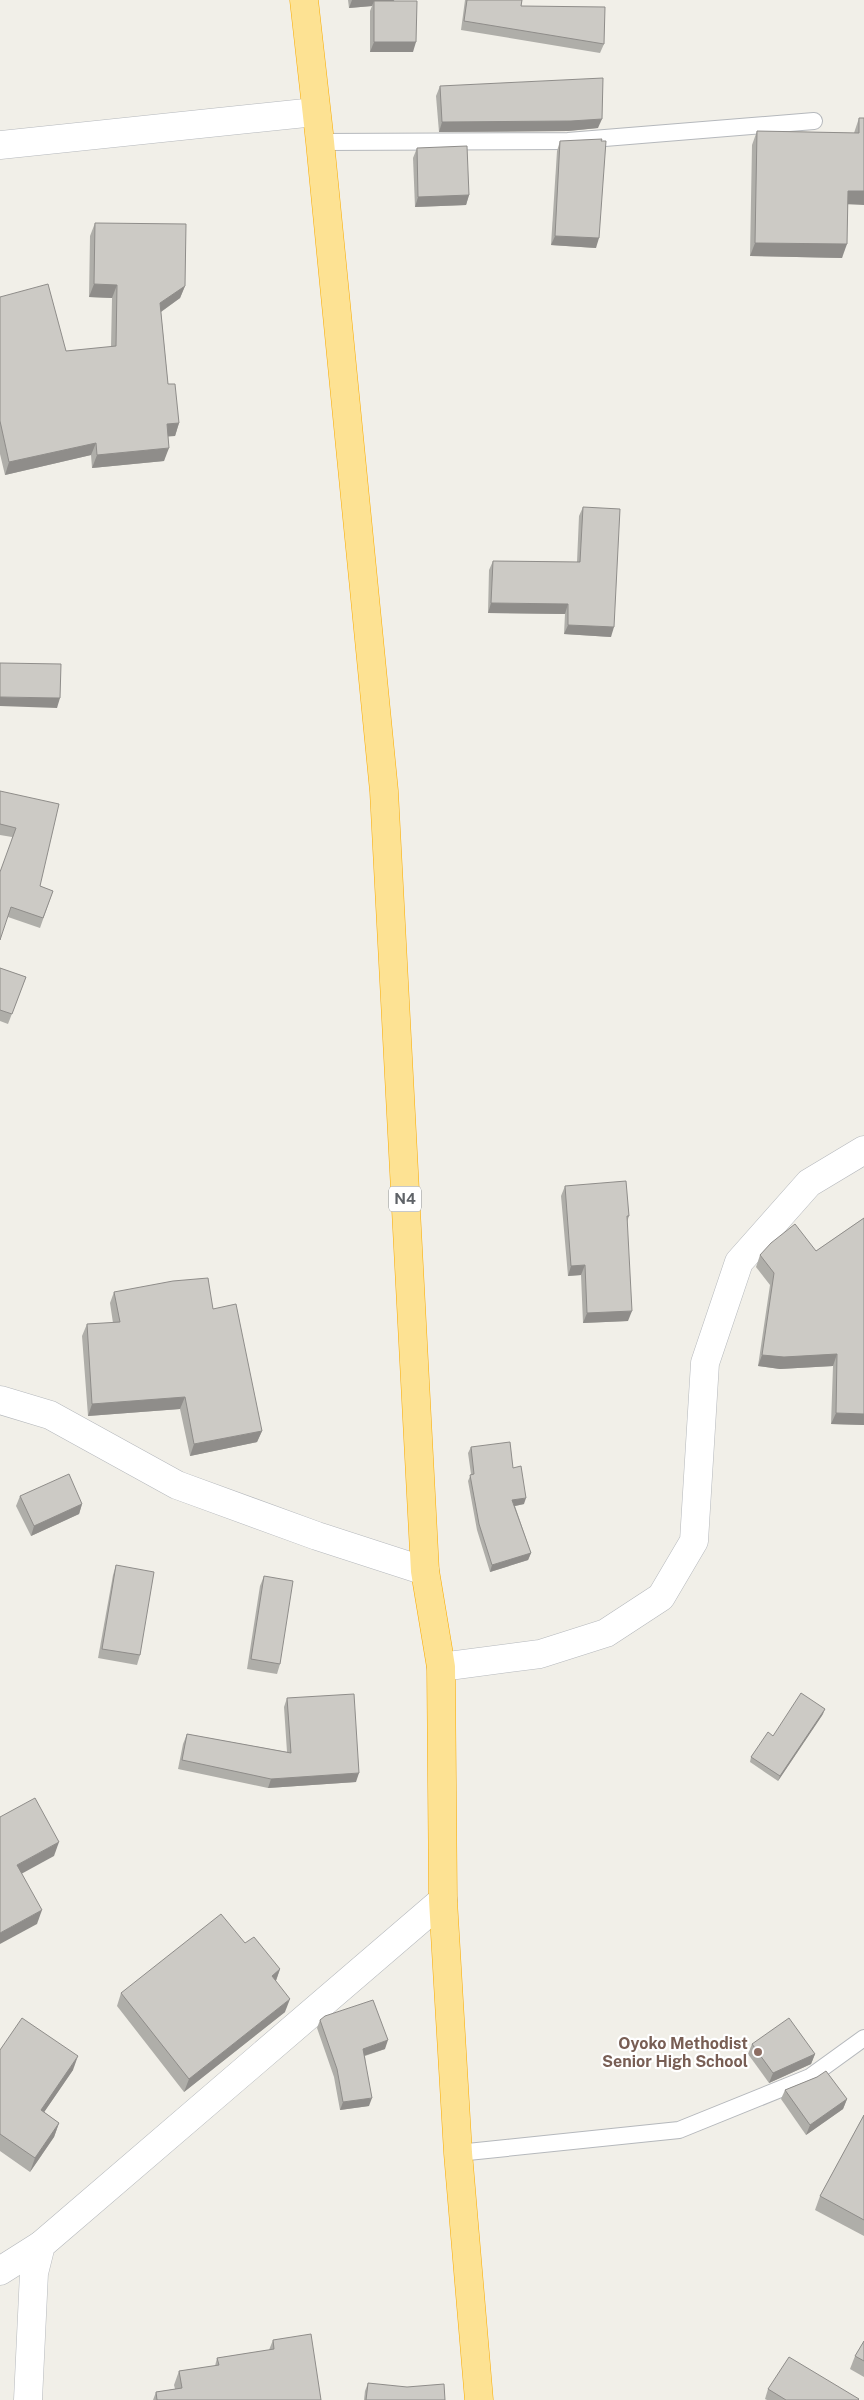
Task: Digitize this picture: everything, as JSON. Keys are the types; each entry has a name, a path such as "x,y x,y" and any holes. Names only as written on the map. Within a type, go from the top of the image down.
{"highway":[{"name":"N4","path":"304,0 320,142 384,791 425,1571 441,1667 443,1900 458,2153 479,2400"}],"street":[{"path":"0,145 316,112"},
{"path":"441,1667 540,1654 597,1636 606,1633 661,1597 694,1541 705,1363 739,1262 809,1183 864,1150"},
{"path":"0,1400 50,1415 177,1485 317,1536 425,1571"},
{"path":"0,2271 41,2245 443,1900"},
{"path":"28,2400 34,2272 41,2245"}],"lane":[{"path":"320,142 568,141 814,121"},
{"path":"458,2153 679,2130 810,2077 864,2038"}],"building":[{"path":"467,0 522,0 521,6 605,7 604,44 464,21"},
{"path":"374,1 417,1 416,42 374,42"},
{"path":"603,78 602,119 442,122 440,86"},
{"path":"859,118 864,118 864,191 848,191 847,244 755,243 757,131 859,133"},
{"path":"602,139 601,141 606,141 599,238 555,236 560,141"},
{"path":"467,146 469,195 418,197 417,148"},
{"path":"95,223 186,224 185,286 160,303 168,384 175,384 179,423 167,424 169,448 97,455 96,443 9,462 0,421 0,297 48,284 66,351 116,346 117,285 94,284"},
{"path":"583,507 620,509 614,627 568,625 568,604 491,603 493,561 580,562"},
{"path":"0,663 61,664 60,698 0,697"},
{"path":"0,791 59,804 40,886 53,891 43,918 11,907 0,940 0,872 16,828 0,824"},
{"path":"0,968 26,977 12,1014 0,1010"},
{"path":"626,1181 632,1311 587,1313 585,1265 571,1266 565,1186"},
{"path":"864,1218 864,1414 836,1413 837,1354 784,1357 762,1355 774,1273 760,1255 771,1243 795,1224 816,1251"},
{"path":"208,1278 213,1309 236,1304 262,1431 194,1444 185,1397 92,1404 87,1324 120,1322 114,1292 173,1281"},
{"path":"510,1442 513,1468 521,1466 526,1498 512,1500 531,1553 492,1565 479,1524 470,1475 474,1474 471,1447"},
{"path":"69,1474 82,1504 34,1526 20,1496"},
{"path":"116,1565 154,1572 140,1655 102,1649"},
{"path":"264,1576 293,1581 280,1664 251,1659"},
{"path":"801,1693 825,1709 780,1776 751,1757 768,1732 773,1736"},
{"path":"354,1694 359,1773 271,1779 182,1760 187,1734 291,1753 287,1698"},
{"path":"35,1798 59,1842 17,1865 42,1910 0,1933 0,1817"},
{"path":"221,1914 245,1943 254,1937 280,1969 272,1976 290,1999 189,2079 121,1993"},
{"path":"373,2000 388,2040 363,2049 372,2098 343,2102 337,2069 320,2020 325,2016"},
{"path":"22,2018 78,2056 41,2110 59,2123 35,2158 0,2134 0,2050"},
{"path":"789,2018 815,2054 773,2073 752,2044"},
{"path":"826,2071 847,2099 810,2125 785,2090 817,2077"},
{"path":"864,2115 864,2220 820,2196"},
{"path":"311,2334 321,2400 157,2400 156,2392 182,2388 179,2371 219,2365 217,2358 274,2349 273,2340"},
{"path":"864,2341 864,2361 855,2356"},
{"path":"789,2357 859,2399 786,2400 768,2389"},
{"path":"368,2383 407,2387 444,2384 445,2400 366,2400"}],"place":[{"name":"Oyoko Methodist Senior High School","path":"758,2052"}]}
